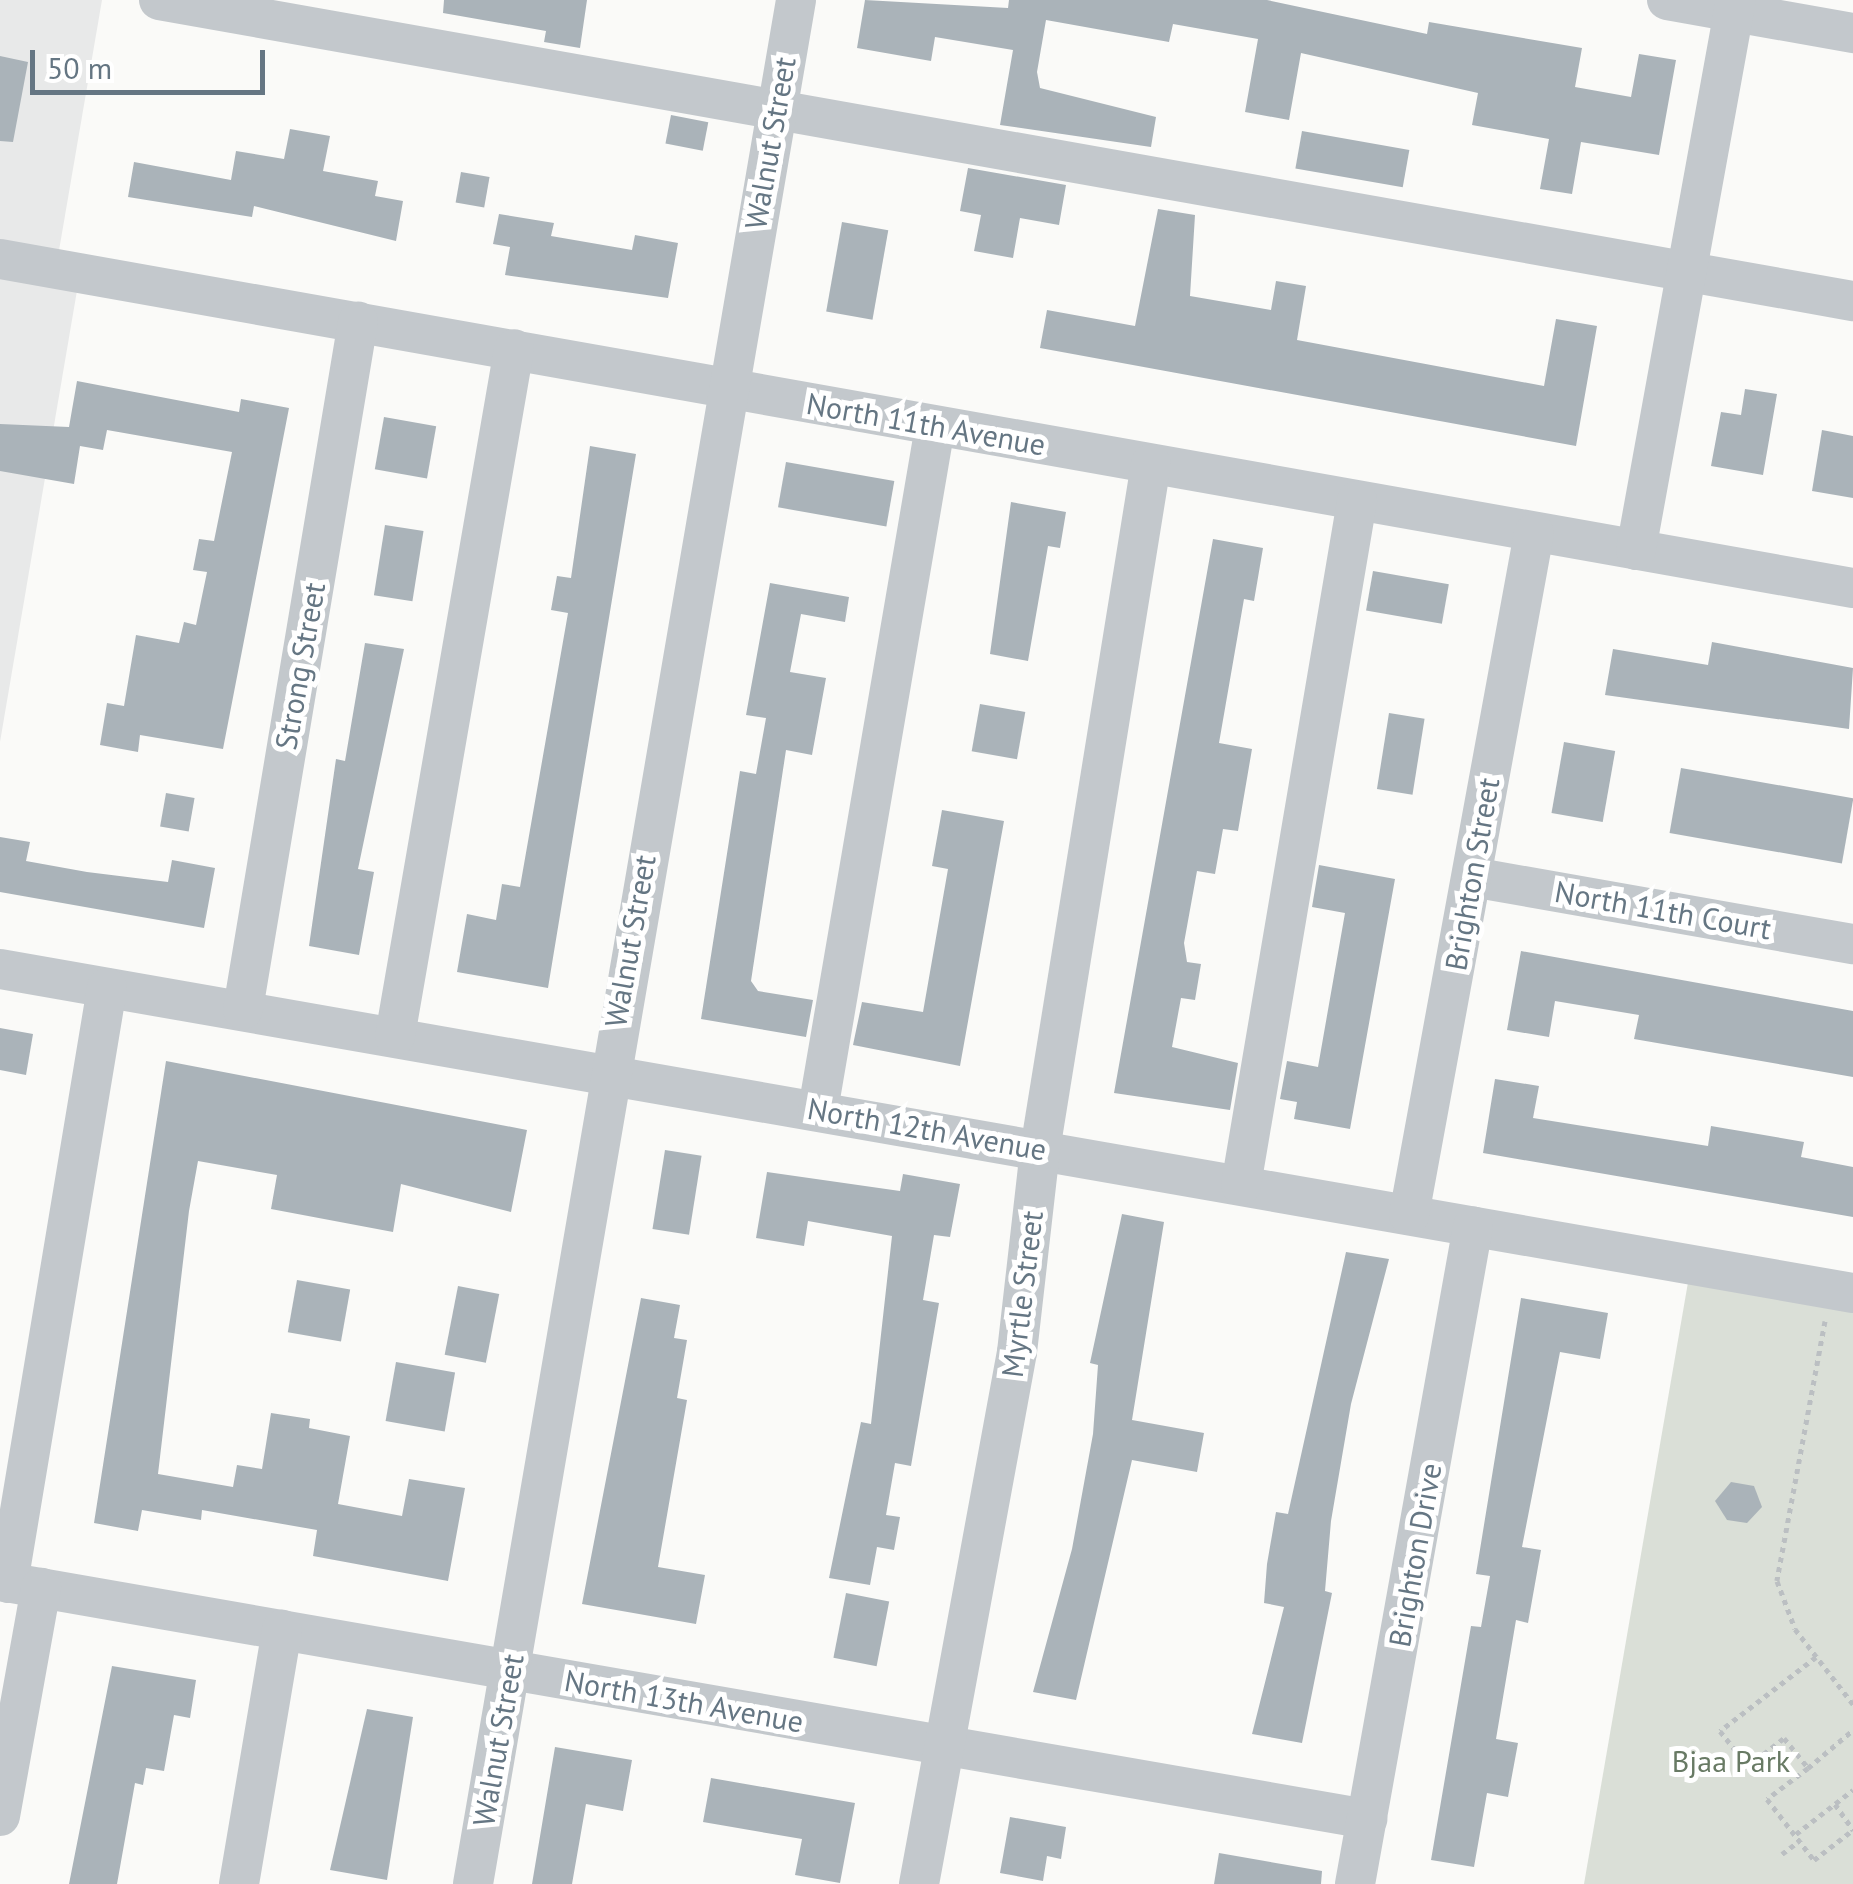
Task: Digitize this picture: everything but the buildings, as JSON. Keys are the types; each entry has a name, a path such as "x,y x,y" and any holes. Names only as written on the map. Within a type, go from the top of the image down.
{"street":[{"path":"159,0 1853,301"},
{"name":"Walnut Street","path":"473,1884 608,1070 796,0"},
{"path":"1667,0 1735,6 1853,33"},
{"path":"1636,550 1735,6"},
{"name":"North 11th Avenue","path":"0,259 1853,588"},
{"name":"Strong Street","path":"243,1010 358,322"},
{"path":"395,1036 514,349"},
{"path":"818,1110 934,427"},
{"name":"Myrtle Street","path":"920,1884 950,1749 1017,1352 1040,1150 1151,464"},
{"path":"1240,1184 1357,501"},
{"name":"Brighton Street","path":"1409,1215 1534,533"},
{"name":"North 11th Court","path":"1472,877 1853,944"},
{"name":"North 12th Avenue","path":"0,968 608,1070 1473,1226 1840,1303"},
{"path":"0,1816 16,1584 107,988"},
{"name":"Brighton Drive","path":"1355,1884 1473,1226"},
{"name":"North 13th Avenue","path":"16,1584 1368,1819"},
{"path":"239,1884 282,1630"}],"path":[{"path":"1840,1303 1777,1581 1780,1603 1853,1704"},
{"path":"1808,1768 1784,1738 1748,1766 1720,1730 1816,1657"},
{"path":"1835,1804 1853,1830 1814,1860 1767,1799 1853,1730"},
{"path":"1782,1854 1853,1790"}],"shaded area":[{"path":"0,0 102,0 56,268 80,273 0,742"}],"green space":[{"name":"Bjaa Park","path":"1691,1265 1853,1293 1853,1884 1584,1884"}]}
